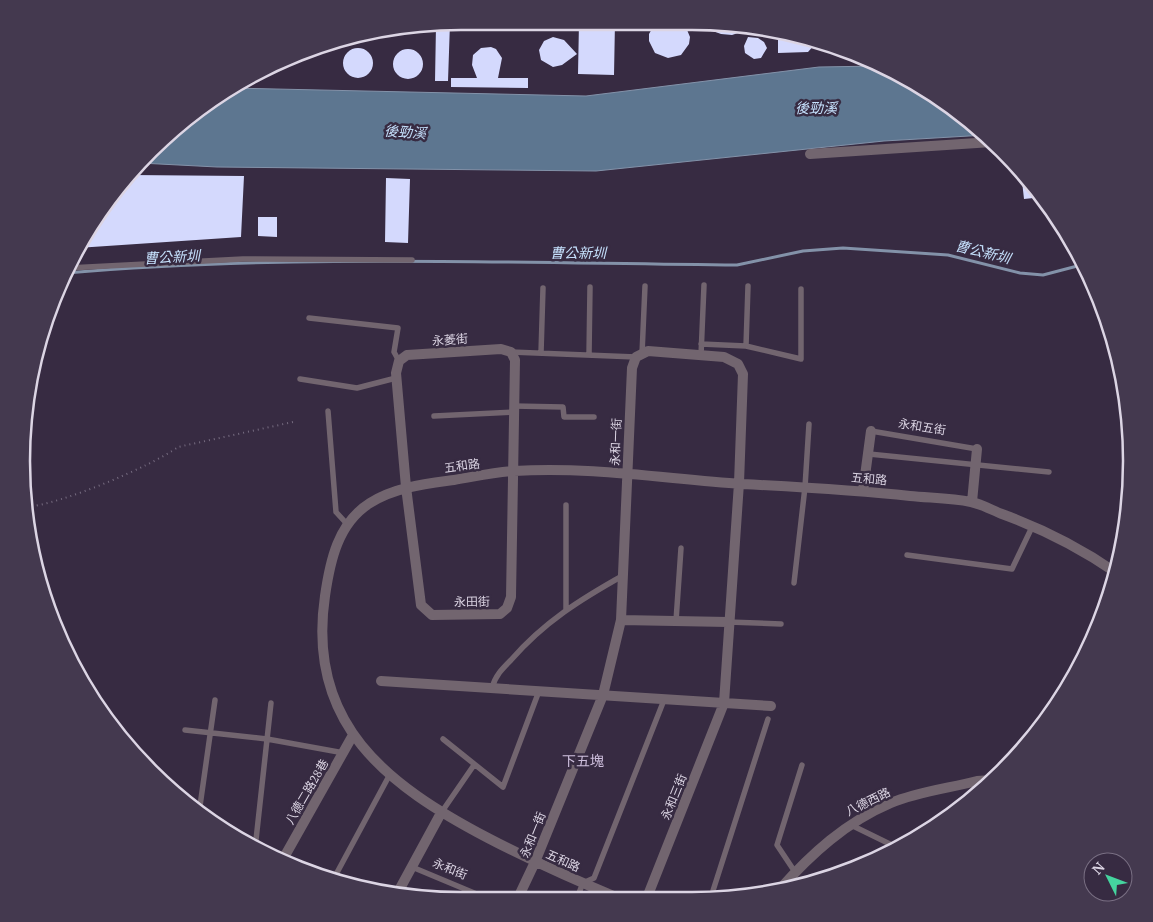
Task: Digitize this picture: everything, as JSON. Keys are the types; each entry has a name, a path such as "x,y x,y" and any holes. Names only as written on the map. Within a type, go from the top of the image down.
{"street":[{"path":"810,154 982,143"},
{"name":"永菱街","path":"400,361 407,355 501,349 511,352"},
{"path":"639,355 648,351 724,357 738,364 742,374 739,483"},
{"path":"511,352 514,360 514,471"},
{"name":"永和一街","path":"521,892 535,862 603,696 620,620 624,575 632,368 639,355"},
{"path":"400,361 396,378 406,487"},
{"name":"永和五街","path":"863,491 871,431"},
{"name":"永和五街","path":"972,502 976,448"},
{"name":"五和路","path":"604,892 535,862 441,813 389,776 364,750 353,735 343,718 327,675 322,639 328,572 335,548 347,524 369,503 406,487 514,471 628,475 863,491 972,502 1033,525 1068,541 1109,568"},
{"name":"永田街","path":"406,487 421,605 432,615 500,614 507,608 511,597 514,471"},
{"name":"永和三街","path":"649,892 724,703 728,622 739,483"},
{"path":"620,620 728,622"},
{"path":"381,681 771,706"},
{"name":"八德二路28巷","path":"286,855 353,735"},
{"name":"八德西路","path":"790,881 809,857 851,825 891,803 981,781"},
{"name":"永和街","path":"401,887 441,813"}],"lane":[{"path":"75,268 243,259 412,260"},
{"path":"701,355 704,285"},
{"path":"511,352 639,355 645,286"},
{"path":"746,346 748,286"},
{"path":"589,355 590,287"},
{"path":"541,353 543,288"},
{"path":"702,344 746,346 801,359 801,289"},
{"path":"309,318 398,328 394,352 400,361"},
{"path":"300,379 357,388 396,378"},
{"path":"434,416 563,407 564,417 594,417"},
{"path":"328,410 336,512 347,524"},
{"path":"794,583 805,487 809,424"},
{"name":"永和五街","path":"871,431 976,448"},
{"path":"868,454 1049,472"},
{"path":"566,505 566,610"},
{"path":"907,555 1012,569 1033,525"},
{"path":"676,621 681,548"},
{"path":"492,688 494,678 533,635 566,610 624,575"},
{"path":"728,622 781,624"},
{"path":"443,739 503,787 539,691"},
{"path":"200,804 215,700"},
{"path":"579,892 583,883 594,878 664,700"},
{"path":"257,841 271,704"},
{"path":"713,891 768,719"},
{"path":"184,730 267,739 344,753"},
{"path":"795,872 777,845 802,764"},
{"path":"441,813 474,765"},
{"path":"337,873 389,776"},
{"path":"851,825 890,844"},
{"name":"永和街","path":"412,867 472,892"}],"path":[{"path":"33,505 75,494 163,458 178,447 293,422"}],"water":[{"name":"後勁溪","path":"865,66 883,74 931,103 974,136 884,141 596,171 217,167 149,163 199,119 245,88 586,96 819,67"}],"building":[{"path":"450,30 448,81 435,81 436,31"},
{"path":"579,30 615,30 614,75 578,74"},
{"path":"651,30 687,30 690,37 689,44 681,55 668,58 655,53 649,41"},
{"path":"712,31 738,33 732,35"},
{"path":"553,37 564,40 577,54 562,65 553,67 541,60 539,50 544,41"},
{"path":"748,37 758,38 764,42 767,48 761,58 754,59 745,53 744,46"},
{"path":"778,38 812,47 808,52 778,53"},
{"path":"491,47 496,49 502,58 498,78 528,78 528,88 451,87 451,78 477,78 472,65 473,55 481,48"},
{"path":"358,48 369,52 373,63 369,74 358,78 347,74 343,63 347,52"},
{"path":"408,49 419,53 423,64 419,75 408,79 397,75 393,64 397,53"},
{"path":"139,175 244,176 241,237 87,247 119,199"},
{"path":"386,178 410,179 408,243 385,242"},
{"path":"1022,185 1033,198 1024,199"},
{"path":"258,217 277,217 277,237 258,236"}],"waterway":[{"name":"曹公新圳","path":"73,272 233,263 401,261 737,265 803,251 843,248 948,255 1020,273 1043,275 1077,266"}],"district":[{"name":"下五塊","path":"583,761"}]}
